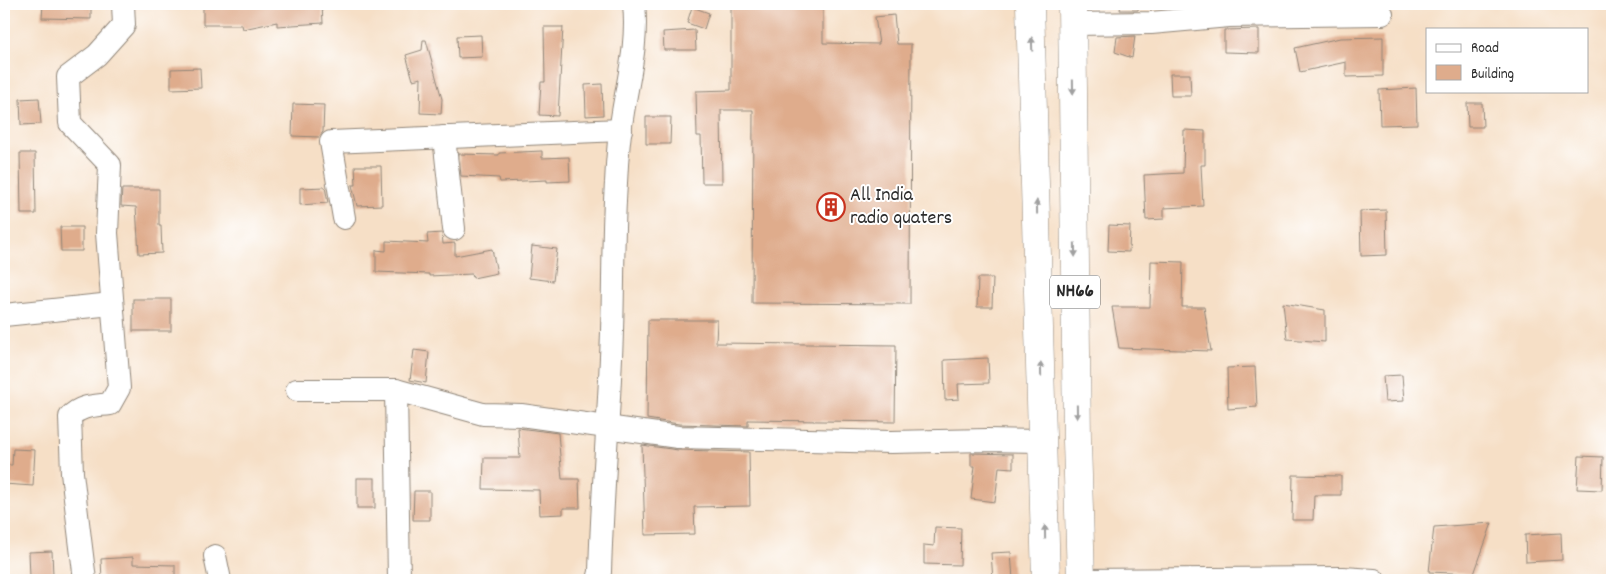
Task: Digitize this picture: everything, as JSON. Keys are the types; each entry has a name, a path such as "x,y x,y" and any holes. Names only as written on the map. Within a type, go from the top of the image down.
{"highway":[{"path":"1030,4 1046,580"},
{"name":"NH66","path":"1072,14 1077,442 1081,580"}],"street":[{"path":"85,580 72,472 70,417 75,411 91,406 110,404 119,388 107,233 110,165 70,123 68,78 97,55 124,25 123,4"},
{"path":"598,580 600,572 611,355 615,201 623,113 631,76 636,24 634,4"},
{"path":"1072,14 1151,23 1229,16 1382,14"},
{"path":"344,218 331,142 621,130"},
{"path":"444,137 454,229"},
{"path":"4,315 112,304"},
{"path":"297,390 396,390 483,414 521,416 678,437 891,442 1043,441"},
{"path":"396,390 399,580"},
{"path":"215,556 220,580"},
{"path":"1081,580 1343,578 1374,580"}],"building":[{"path":"43,4 91,4 91,19 42,18"},
{"path":"203,4 322,4 323,23 277,26 277,22 243,29 242,25 203,25"},
{"name":"All India radio quaters","path":"731,4 823,4 823,43 879,44 875,17 894,15 897,44 911,44 910,304 752,303 753,110 721,110 722,183 702,183 701,136 697,136 696,91 731,90"},
{"path":"1121,4 1139,4 1138,10 1120,10"},
{"path":"692,7 709,13 704,29 687,23"},
{"path":"544,27 563,27 558,116 539,115 541,82 545,82"},
{"path":"1259,29 1259,53 1224,52 1224,30"},
{"path":"695,30 696,50 664,50 663,32"},
{"path":"481,35 482,57 458,58 457,36"},
{"path":"1135,36 1132,58 1115,52 1117,37"},
{"path":"1383,37 1383,76 1346,77 1346,62 1300,72 1295,48 1340,38"},
{"path":"423,40 426,40 442,99 441,114 420,113 421,78 413,80 406,55 422,50"},
{"path":"200,68 201,88 171,89 171,69"},
{"path":"1170,74 1190,74 1191,96 1171,96"},
{"path":"602,84 603,115 586,116 585,85"},
{"path":"1416,88 1417,124 1380,125 1379,90"},
{"path":"39,98 41,124 21,125 20,99"},
{"path":"1467,103 1482,103 1483,127 1468,127"},
{"path":"293,104 324,105 323,132 319,137 292,136"},
{"path":"646,117 671,117 670,144 646,144"},
{"path":"1184,130 1205,131 1205,165 1201,165 1203,206 1164,208 1164,219 1146,220 1144,175 1183,173"},
{"path":"542,151 542,158 569,157 570,181 500,182 499,178 461,176 459,154 499,155 499,153"},
{"path":"20,153 35,153 36,214 21,214"},
{"path":"355,166 381,166 382,205 357,206 352,185 356,185"},
{"path":"325,187 328,203 300,205 300,188"},
{"path":"122,189 159,189 159,226 161,226 162,253 139,254 136,207 121,206"},
{"path":"1386,210 1387,255 1361,256 1360,211"},
{"path":"1109,225 1130,226 1129,252 1108,251"},
{"path":"60,227 82,227 82,251 61,251"},
{"path":"442,233 443,244 455,243 455,256 492,249 497,273 473,278 472,274 429,276 429,274 376,272 376,250 386,251 386,241 428,243 427,234"},
{"path":"532,246 557,249 553,281 529,278"},
{"path":"1151,261 1183,262 1182,307 1204,307 1211,351 1119,348 1112,307 1150,307"},
{"path":"978,278 993,278 992,307 977,307"},
{"path":"133,299 171,299 171,331 133,331"},
{"path":"1283,303 1325,310 1325,342 1287,339"},
{"path":"648,320 717,320 716,343 896,345 895,422 748,420 748,426 679,424 647,419"},
{"path":"414,350 429,352 426,383 410,380"},
{"path":"988,358 989,383 958,384 959,399 945,400 944,360"},
{"path":"1255,367 1257,407 1228,409 1227,368"},
{"path":"1402,375 1404,401 1385,402 1383,376"},
{"path":"518,428 558,433 562,479 579,479 580,508 563,508 563,514 540,515 539,490 483,489 484,458 520,458"},
{"path":"642,445 678,450 749,452 750,506 694,507 695,534 645,535"},
{"path":"13,449 35,450 33,486 4,484 5,465 12,465"},
{"path":"971,453 1013,454 1013,468 999,467 995,502 971,499 975,466 971,466"},
{"path":"1579,456 1603,457 1602,490 1577,489"},
{"path":"1293,475 1341,476 1341,495 1314,495 1313,520 1292,520"},
{"path":"357,478 375,478 375,508 357,508"},
{"path":"414,491 430,491 430,520 413,520"},
{"path":"1492,523 1474,574 1429,572 1434,527"},
{"path":"935,527 961,528 960,565 924,564 924,545 934,546"},
{"path":"1561,533 1562,560 1526,562 1525,535"},
{"path":"52,551 53,576 30,577 29,552"},
{"path":"1011,552 1013,580 993,580 991,553"},
{"path":"133,557 133,564 175,565 175,580 102,580 101,559"}],"place":[{"name":"All India radio quaters","path":"831,207"}]}
